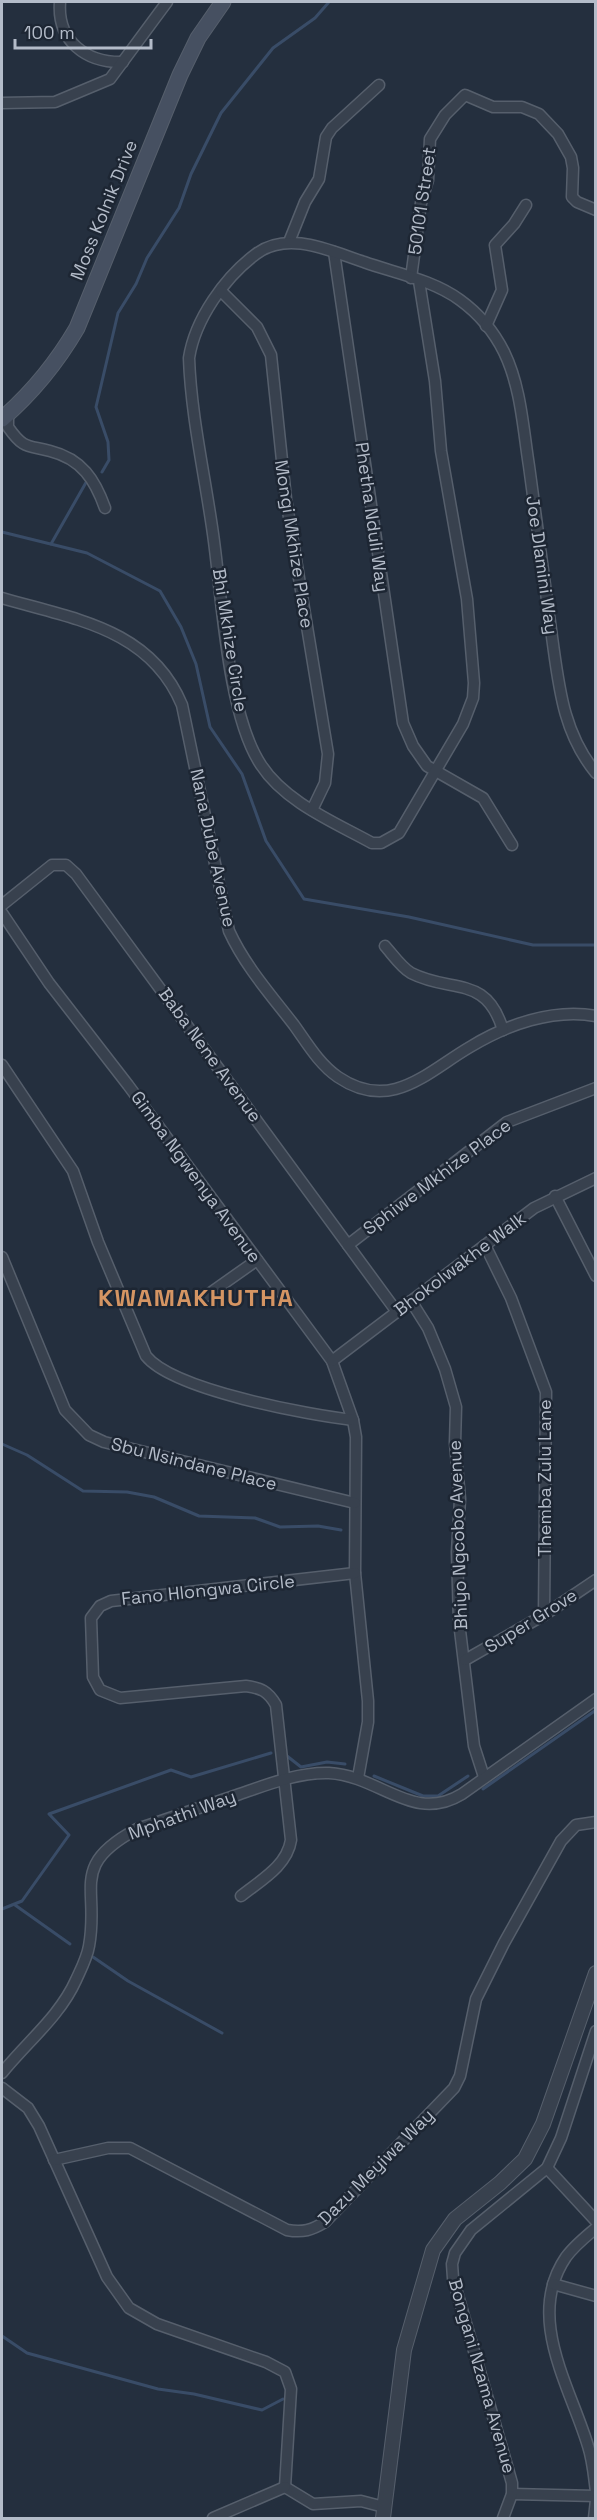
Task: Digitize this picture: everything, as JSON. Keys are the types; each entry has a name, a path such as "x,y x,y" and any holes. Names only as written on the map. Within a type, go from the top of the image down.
{"main road":[{"name":"Moss Kolnik Drive","path":"5,416 32,392 56,363 77,328 180,75 198,38 223,2"}],"street":[{"path":"60,2 62,28 69,39 98,61 123,62"},
{"path":"2,103 38,104 63,100 110,79 167,2"},
{"path":"289,242 300,212 319,179 326,137 332,128 379,85"},
{"name":"50101 Street","path":"415,279 421,202 428,180 429,146 436,128 461,98 467,95 480,104 493,107 522,107 539,114 558,134 571,157 572,197 577,202 596,210"},
{"path":"486,326 502,290 495,245 514,224 526,205"},
{"name":"Bhi Mkhize Circle","path":"415,279 435,381 441,451 467,599 474,683 473,698 463,724 399,833 381,843 372,843 312,810 273,781 260,764 244,723 235,686 190,372 189,358 195,333 206,310 255,255 268,245 289,242 334,252 415,279 440,288 460,300 486,326 503,351"},
{"name":"Phetha Nduli Way","path":"334,252 403,723 416,751 435,772"},
{"name":"Mongi Mkhize Place","path":"221,291 257,327 271,355 286,499 328,754 325,783 312,810"},
{"name":"Joe Dlamini Way","path":"503,351 519,396 556,666 567,722 574,742 596,773"},
{"path":"5,416 8,428 27,447 51,451 88,472 98,488 105,508"},
{"name":"Nana Dube Avenue","path":"2,598 110,631 142,650 168,677 182,705 229,931 243,958 328,1069 350,1083 366,1089 397,1090 414,1084 471,1046 503,1030 557,1014 578,1013 596,1016"},
{"path":"435,772 483,798 512,845"},
{"name":"Baba Nene Avenue","path":"2,905 52,865 66,865 71,869 167,995 397,1311"},
{"name":"Gimba Ngwenya Avenue","path":"2,913 49,983 135,1094 332,1361 353,1420 358,1470 355,1503 356,1573 368,1701 368,1722 358,1778"},
{"path":"385,946 411,973 480,993 493,1006 503,1030"},
{"path":"3,1071 73,1172 98,1242 146,1356 152,1363 177,1378 202,1386 306,1413 353,1420"},
{"name":"Sphiwe Mkhize Place","path":"348,1245 507,1122 596,1088"},
{"name":"Bhokolwakhe Walk","path":"332,1361 534,1208 596,1178"},
{"path":"555,1196 596,1276"},
{"name":"Themba Zulu Lane","path":"485,1245 515,1308 546,1392 544,1615"},
{"name":"Sbu Nsindane Place","path":"2,1257 65,1410 75,1424 89,1435 120,1446 355,1503"},
{"path":"206,1296 257,1260"},
{"name":"Bhiyo Ngcobo Avenue","path":"411,1301 428,1328 445,1369 456,1407 455,1443 460,1499 457,1552 458,1600 474,1746 484,1778"},
{"name":"Fano Hlongwa Circle","path":"282,1779 276,1705 270,1695 261,1688 246,1686 120,1698 100,1690 93,1677 91,1618 100,1606 111,1601 356,1573"},
{"name":"Super Grove","path":"465,1660 544,1615 596,1580"},
{"path":"484,1778 596,1699"},
{"name":"Mphathi Way","path":"2,2073 64,2001 75,1983 90,1945 92,1872 102,1855 118,1839 137,1829 282,1779 328,1773 358,1778 420,1805 438,1805 451,1801 484,1778"},
{"path":"241,1896 276,1868 290,1850 282,1779"},
{"name":"Dazu Meyiwa Way","path":"54,2160 108,2148 130,2148 287,2230 300,2233 325,2222 454,2088 460,2076 476,1999 500,1951 561,1840 576,1825 596,1822"},
{"path":"285,2487 313,2504 361,2501 383,2513 404,2350 433,2250 455,2219 512,2173 525,2159 543,2124 596,1973"},
{"name":"Bongani Nzama Avenue","path":"503,2518 512,2494 512,2483 473,2355 452,2264 461,2241 471,2230 547,2168 561,2138 596,2031"},
{"path":"2,2088 33,2115 108,2277 129,2308 157,2324 275,2366 290,2380 291,2408 285,2487"},
{"path":"547,2168 596,2221"},
{"path":"594,2518 596,2496 589,2447 549,2328 548,2303 553,2284 567,2256 596,2228"},
{"path":"553,2284 596,2296"},
{"path":"213,2518 285,2487"},
{"path":"512,2494 596,2496"}],"waterway":[{"path":"102,472 109,460 108,442 96,407 118,313 136,284 147,258 179,208 191,174 221,113 273,48 315,18 329,2"},
{"path":"51,544 88,479"},
{"path":"2,532 87,553 160,591 181,627 196,664 210,727 242,774 266,841 304,899 409,917 533,945 596,945"},
{"path":"2,1444 27,1455 83,1491 127,1492 154,1497 199,1516 255,1518 280,1527 318,1526 341,1530"},
{"path":"483,1789 596,1710"},
{"path":"2,1909 22,1901 69,1835 49,1814 171,1770 191,1777 271,1753"},
{"path":"287,1756 301,1767 327,1762 345,1764"},
{"path":"374,1776 423,1796 438,1796 468,1776"},
{"path":"15,1905 70,1944"},
{"path":"93,1957 128,1981 222,2033"},
{"path":"2,2336 27,2353 158,2389 194,2394 262,2410 283,2399"}],"district":[{"name":"KWAMAKHUTHA","path":"196,1298"}]}
